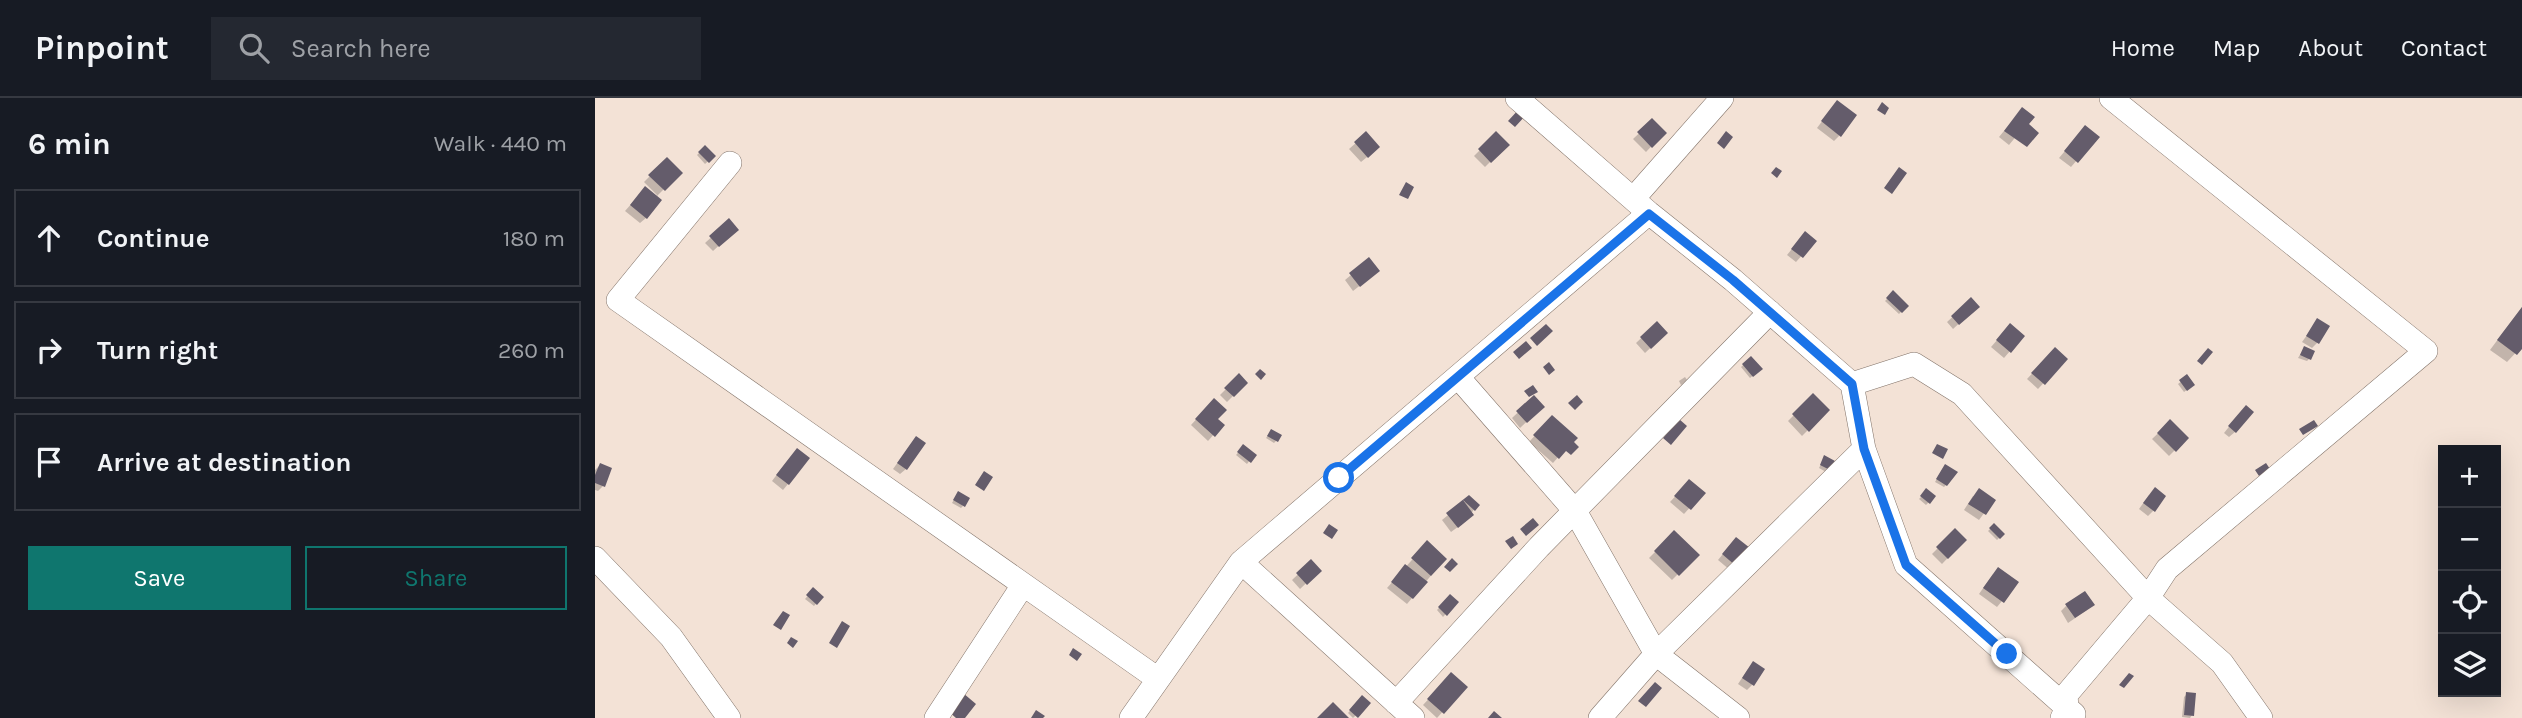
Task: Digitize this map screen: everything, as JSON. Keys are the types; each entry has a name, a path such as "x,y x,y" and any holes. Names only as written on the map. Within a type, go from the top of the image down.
{"street":[{"path":"1517,98 1852,384 1864,449 1906,565 2066,716"},
{"path":"1131,718 1241,562 1458,377 1641,206 1722,98"},
{"path":"2066,716 2066,695 2148,598 2168,569 2426,351 2111,98"},
{"path":"730,163 618,299 1158,679"},
{"path":"1241,562 1405,710 1575,511 1770,313"},
{"path":"1852,384 1914,363 1962,394 2148,598 2222,663 2261,718"},
{"path":"1458,377 1575,511 1656,654 1738,718"},
{"path":"1600,718 1656,654 1864,449"},
{"path":"595,558 671,637 729,718"},
{"path":"936,718 1023,585"}],"building":[{"path":"1837,100 1857,115 1841,137 1821,121"},
{"path":"1882,102 1889,108 1885,115 1877,110"},
{"path":"2022,107 2035,117 2029,124 2039,133 2027,147 2004,131"},
{"path":"1520,108 1527,114 1515,127 1508,121"},
{"path":"1652,118 1667,133 1652,148 1637,132"},
{"path":"2085,125 2100,137 2078,163 2064,151"},
{"path":"1366,131 1380,147 1368,158 1354,142"},
{"path":"1496,131 1510,145 1491,163 1478,149"},
{"path":"1726,131 1733,137 1724,149 1717,143"},
{"path":"705,145 716,156 709,163 698,152"},
{"path":"667,157 683,173 665,191 648,175"},
{"path":"1776,167 1782,171 1777,178 1771,173"},
{"path":"1899,167 1907,173 1892,194 1884,188"},
{"path":"1406,182 1414,187 1408,199 1399,195"},
{"path":"645,186 662,200 647,219 630,205"},
{"path":"729,218 739,230 719,247 709,236"},
{"path":"1805,231 1817,241 1803,258 1791,249"},
{"path":"1369,257 1380,271 1360,287 1349,273"},
{"path":"1893,290 1909,306 1902,313 1886,298"},
{"path":"1971,297 1980,307 1959,325 1951,316"},
{"path":"2522,307 2522,349 2517,355 2497,340"},
{"path":"2317,318 2330,326 2319,344 2306,336"},
{"path":"1657,321 1668,333 1651,349 1640,337"},
{"path":"2010,323 2025,336 2011,353 1996,340"},
{"path":"1546,324 1553,331 1537,346 1530,338"},
{"path":"1526,341 1532,348 1519,359 1513,352"},
{"path":"2304,346 2315,351 2311,360 2300,355"},
{"path":"2055,347 2068,359 2045,385 2031,373"},
{"path":"2208,348 2213,352 2202,365 2197,361"},
{"path":"1751,356 1763,369 1753,377 1742,364"},
{"path":"1549,362 1555,370 1549,375 1543,367"},
{"path":"1260,369 1266,374 1261,380 1255,374"},
{"path":"1239,373 1248,383 1234,397 1224,388"},
{"path":"2187,374 2195,385 2187,391 2179,380"},
{"path":"1533,385 1538,392 1529,397 1524,391"},
{"path":"1813,393 1830,410 1809,432 1792,414"},
{"path":"1534,395 1545,407 1527,423 1516,411"},
{"path":"1577,395 1583,402 1575,410 1568,403"},
{"path":"1214,398 1227,410 1218,419 1225,425 1215,437 1195,419"},
{"path":"2246,405 2254,412 2236,433 2228,426"},
{"path":"1552,415 1578,438 1574,442 1579,447 1571,455 1566,451 1559,459 1533,435"},
{"path":"1679,419 1687,426 1671,445 1663,438"},
{"path":"2170,419 2189,438 2176,452 2157,433"},
{"path":"2314,420 2318,426 2303,435 2299,429"},
{"path":"1271,429 1282,435 1278,442 1267,436"},
{"path":"916,436 926,443 907,470 897,463"},
{"path":"1243,444 1257,455 1251,463 1237,452"},
{"path":"1937,444 1948,449 1943,459 1932,453"},
{"path":"797,448 810,458 789,485 776,475"},
{"path":"1824,455 1835,461 1830,470 1820,465"},
{"path":"600,463 612,468 605,487 595,483"},
{"path":"2266,463 2270,469 2259,476 2255,470"},
{"path":"1945,464 1958,472 1947,486 1936,479"},
{"path":"984,471 993,477 984,491 975,485"},
{"path":"1689,479 1706,493 1691,510 1674,496"},
{"path":"2155,487 2166,496 2155,512 2143,503"},
{"path":"1926,488 1936,496 1930,504 1920,496"},
{"path":"1979,488 1996,500 1986,515 1968,504"},
{"path":"958,491 970,498 965,507 953,500"},
{"path":"1469,495 1480,505 1475,511 1463,500 1474,515 1458,528 1446,513"},
{"path":"1533,518 1539,525 1526,536 1520,529"},
{"path":"1994,523 2005,534 2000,539 1989,528"},
{"path":"1329,524 1338,530 1332,539 1323,533"},
{"path":"1955,528 1967,540 1948,559 1936,547"},
{"path":"1674,530 1700,555 1679,576 1654,551"},
{"path":"1513,536 1518,544 1511,549 1505,541"},
{"path":"1736,537 1750,548 1736,566 1722,554"},
{"path":"1427,540 1447,559 1431,576 1411,558"},
{"path":"1452,558 1458,564 1450,572 1444,567"},
{"path":"1311,559 1322,571 1307,585 1296,573"},
{"path":"1405,564 1428,582 1413,599 1391,582"},
{"path":"1998,567 2019,582 2004,603 1983,588"},
{"path":"813,587 824,597 817,605 806,595"},
{"path":"2085,591 2095,605 2075,618 2065,604"},
{"path":"1450,594 1459,602 1447,616 1438,607"},
{"path":"783,611 790,615 781,630 773,625"},
{"path":"842,621 850,626 837,648 829,643"},
{"path":"791,637 798,641 793,648 787,643"},
{"path":"1073,648 1082,654 1077,661 1069,655"},
{"path":"1753,661 1765,669 1754,686 1742,678"},
{"path":"1451,672 1468,687 1444,714 1427,699"},
{"path":"2129,673 2134,676 2124,688 2119,685"},
{"path":"1655,682 1662,688 1646,707 1638,701"},
{"path":"2186,692 2196,693 2194,716 2184,715"},
{"path":"963,693 976,704 965,718 956,718 948,711"},
{"path":"1362,695 1371,703 1358,718 1349,710"},
{"path":"1333,702 1349,718 1317,718"},
{"path":"1036,710 1045,716 1031,718"},
{"path":"1494,711 1502,718 1488,718"}],"route":[{"path":"1339,478 1649,214 1733,280 1852,384 1864,449 1906,565 2007,654"}]}
